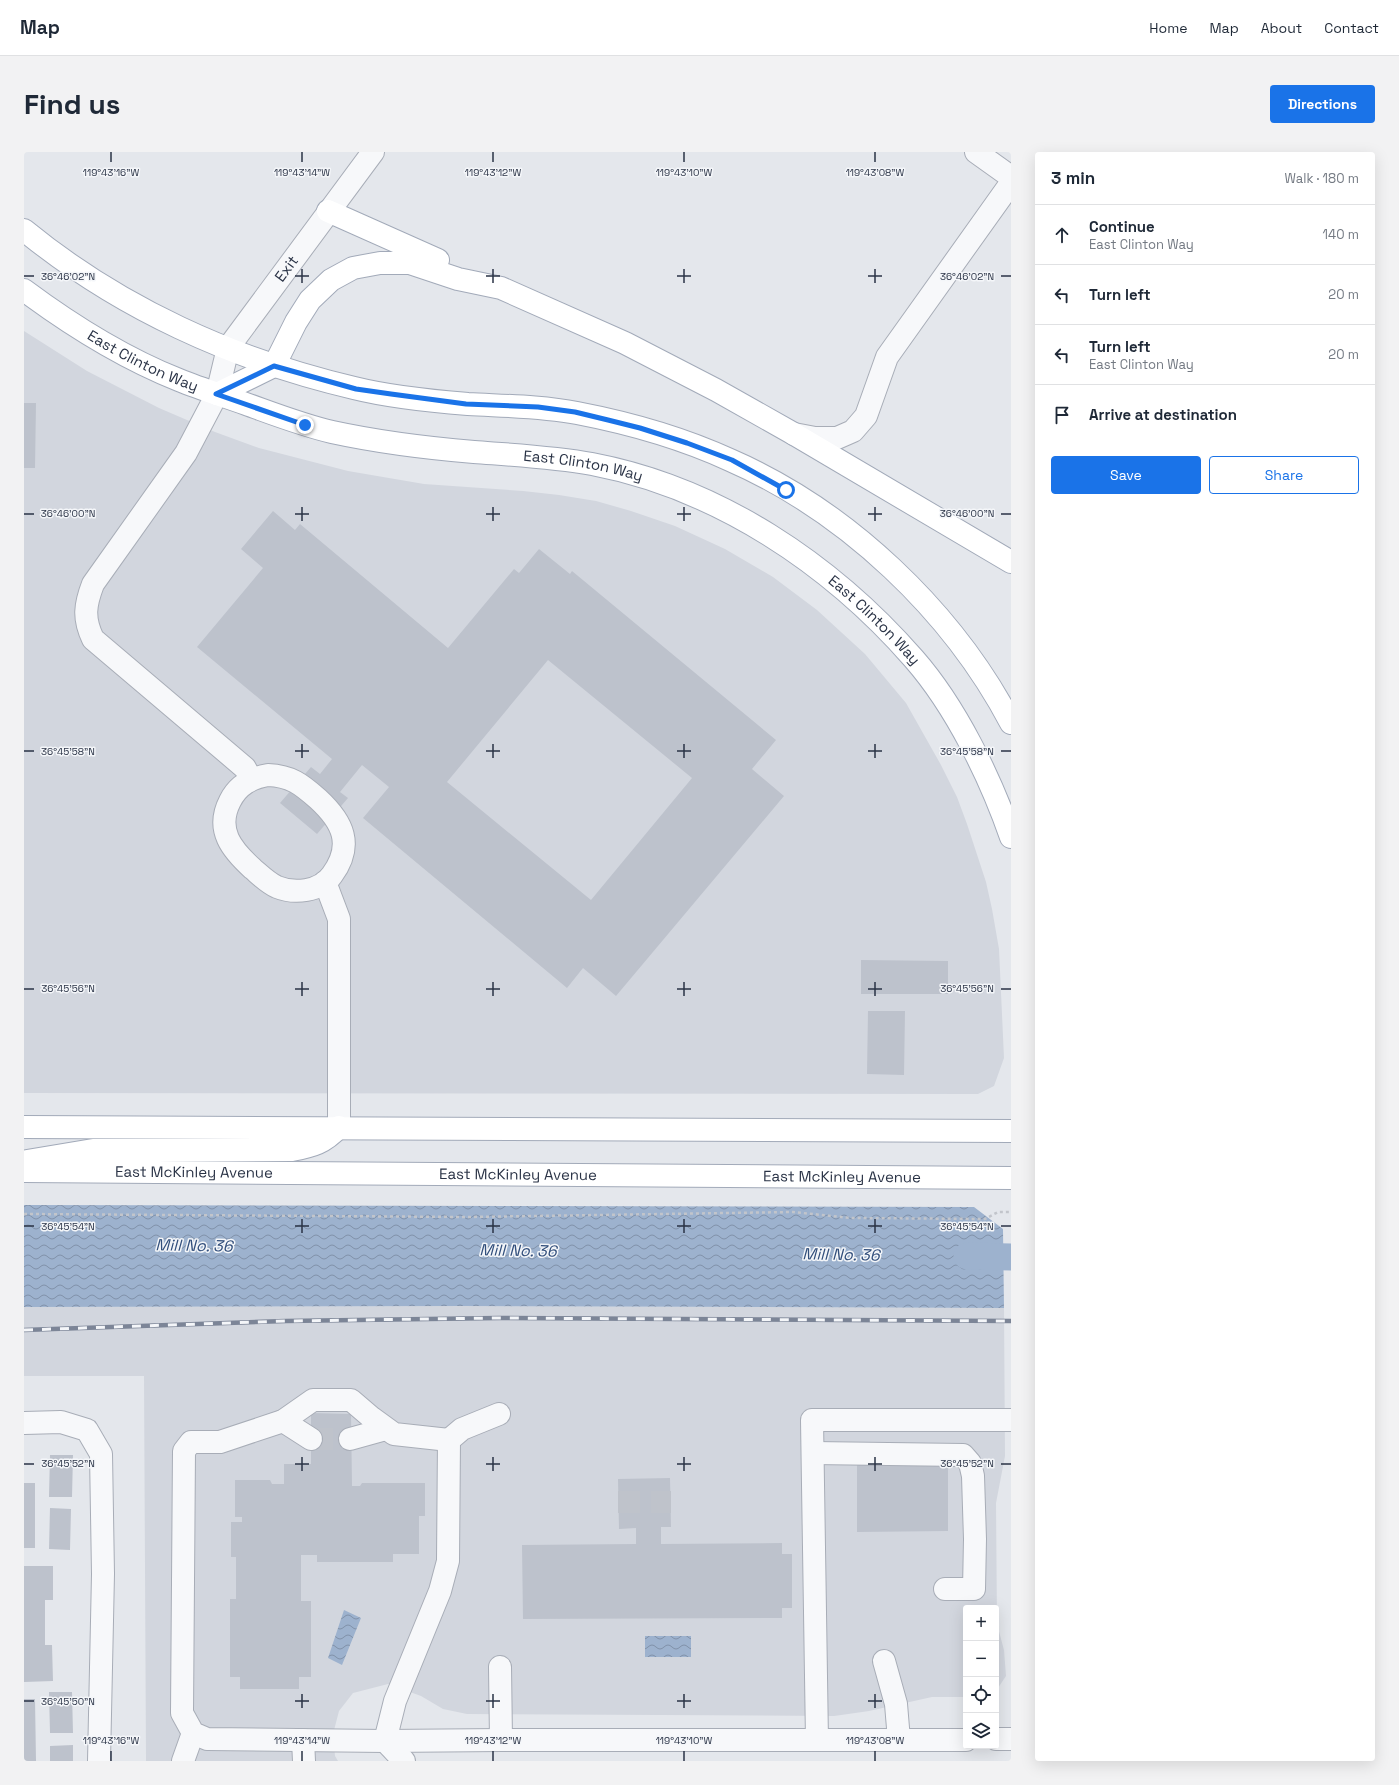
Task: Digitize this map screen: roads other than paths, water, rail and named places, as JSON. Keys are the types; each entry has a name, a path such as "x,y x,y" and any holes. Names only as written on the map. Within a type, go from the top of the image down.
{"main road":[{"path":"328,211 626,343 716,390 794,434 1011,562"},
{"path":"24,230 104,288 185,330 274,366 356,389 466,404 538,407 575,412 640,428 687,443 732,460 786,490 833,520 872,551 909,584 974,661 1011,723"},
{"path":"216,394 274,366 296,322 310,300 331,280 353,268 380,262 410,263 458,279 501,288"},
{"name":"East Clinton Way","path":"24,290 73,324 131,357 177,380 305,425 364,438 435,448 532,455 595,465 635,474 676,489 731,514 774,538 815,566 848,592 883,626 915,661 944,700 971,746 992,787 1011,837"},
{"path":"24,1127 339,1127 1011,1131"},
{"path":"24,1161 93,1150 292,1150 314,1146 330,1137 339,1127"},
{"name":"East McKinley Avenue","path":"24,1171 1011,1178"}],"street":[{"name":"Exit","path":"251,779 245,768 93,639 86,626 88,597 93,584 186,453 216,394 228,348 373,152"},
{"path":"976,152 1011,176"},
{"path":"794,434 815,438 837,438 853,431 866,416 887,357 1011,183"},
{"path":"268,775 281,776 294,780 331,811 339,823 343,838 343,852 339,866 325,882 304,891 289,891 276,887 264,879 239,856 231,846 226,833 224,820 227,806 233,794 243,784 251,779 268,775"},
{"path":"325,882 339,919 339,1127"},
{"path":"499,1414 462,1429 449,1440 394,1434 351,1400 313,1400 283,1422 220,1442 191,1442 184,1451 182,1713 193,1733 207,1739 304,1751 385,1741 963,1740"},
{"path":"817,1740 812,1420 1011,1420"},
{"path":"24,1423 61,1422 87,1430 101,1454 103,1574 99,1761"},
{"path":"283,1422 311,1439"},
{"path":"350,1439 386,1429"},
{"path":"385,1741 395,1701 440,1591 448,1561 449,1440"},
{"path":"813,1453 963,1455 970,1463 973,1476 975,1539 974,1589 945,1589"},
{"path":"884,1661 896,1704 899,1740"},
{"path":"500,1667 501,1740"},
{"path":"183,1761 193,1733"},
{"path":"999,1739 1011,1739"},
{"path":"385,1741 404,1761"}],"water":[{"path":"24,1205 974,1207 1003,1229 1004,1308 464,1306 24,1307"},
{"path":"344,1610 361,1618 342,1665 328,1658"},
{"path":"645,1636 691,1636 691,1657 645,1657"}],"waterway":[{"name":"Mill No. 36","path":"967,1256 1011,1257"}],"tunnel":[{"path":"311,1439 350,1439"},
{"path":"618,1502 671,1502"}],"railway":[{"path":"24,1330 286,1321 499,1318 1011,1321"}]}
